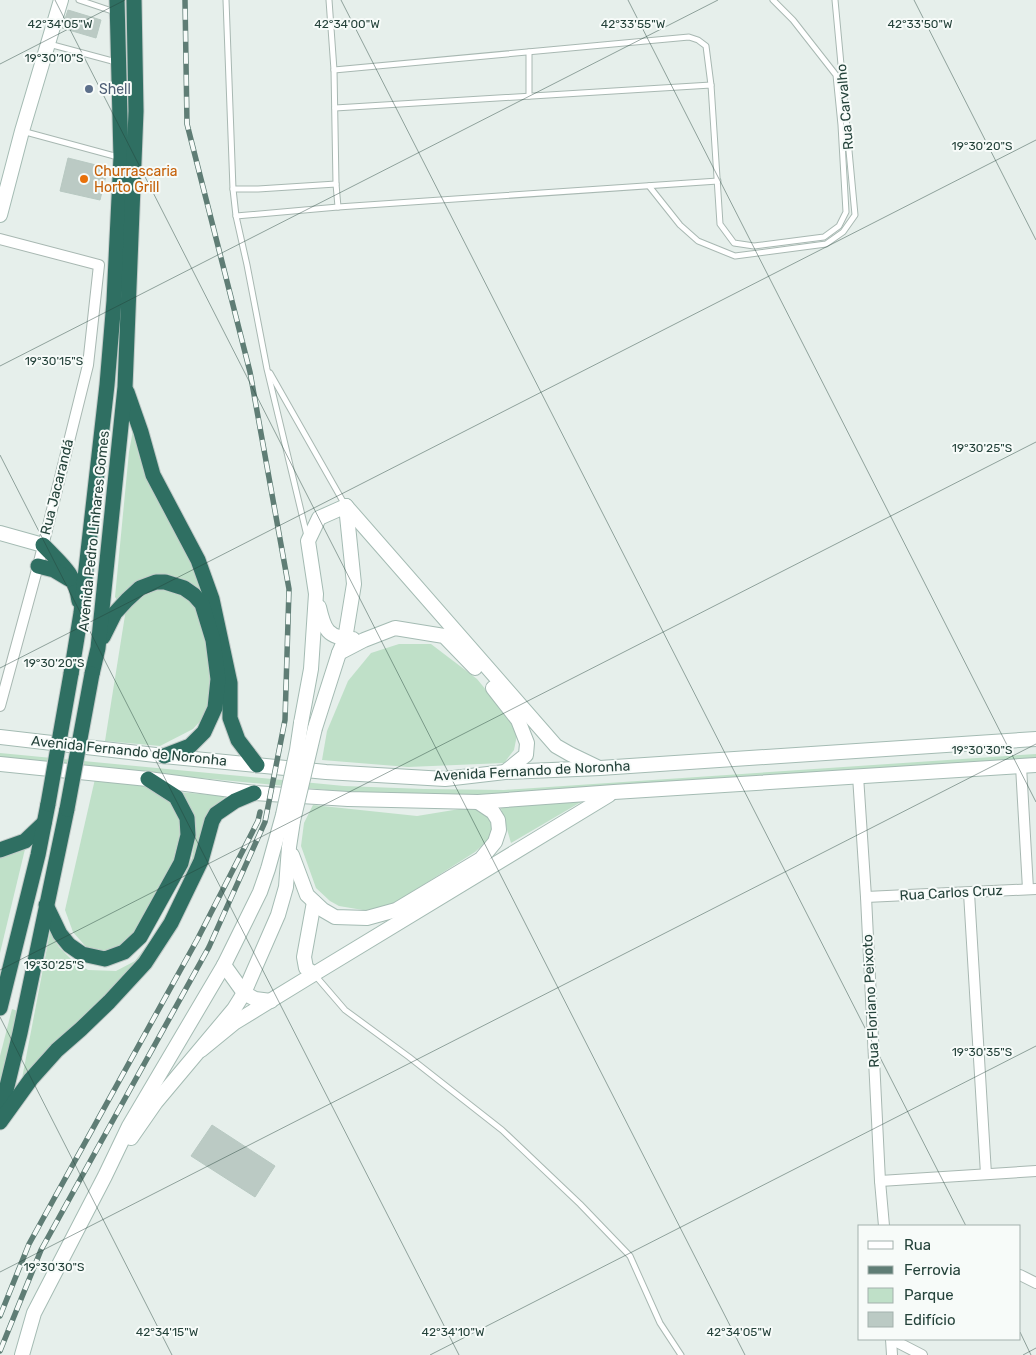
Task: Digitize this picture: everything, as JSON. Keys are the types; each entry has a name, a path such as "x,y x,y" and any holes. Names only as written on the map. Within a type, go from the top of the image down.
{"highway":[{"name":"Avenida Pedro Linhares Gomes","path":"0,1115 20,1033 67,809 98,648 125,387 136,111 134,0"},
{"name":"Avenida Pedro Linhares Gomes","path":"0,1008 38,856 81,613 107,385 114,301 121,157 118,6"},
{"path":"125,387 141,432 153,475 198,560 212,599 230,684 230,718 238,740 257,765"},
{"path":"43,545 69,572 77,588 81,613"},
{"path":"38,566 54,570 70,579 77,588"},
{"path":"98,648 115,613 140,588 156,582 165,582 184,588 202,604 213,640 218,679 215,708 204,732 190,746 164,756"},
{"path":"46,905 60,934 69,945 82,954 105,959 124,952 140,937 181,863 188,835 187,818 176,797 148,779"},
{"path":"0,1122 31,1079 56,1050 82,1029 145,963 171,923 201,861 216,814 235,801 254,793"},
{"path":"0,850 25,841 44,823"}],"main road":[{"path":"0,215 61,0"},
{"path":"346,506 319,518 308,541 323,625 333,636 364,640"},
{"path":"22,1355 34,1313 129,1126 224,965 260,892 288,818 315,728 345,639 354,584 346,506"},
{"path":"346,506 556,746 600,768"},
{"path":"0,533 43,545"},
{"path":"105,1176 156,1102 234,1009 244,993 278,915 286,888 289,847 288,818 301,723 311,669 316,594"},
{"path":"340,653 364,640 395,628 444,636 483,675 518,720 526,743 526,755 505,772"},
{"name":"Avenida Fernando de Noronha","path":"0,737 326,772 445,778 505,772 600,768 1036,739"},
{"name":"Avenida Fernando de Noronha","path":"0,764 148,779 254,793 348,799 478,802 1036,765"},
{"path":"201,1050 234,1023 614,792"},
{"path":"260,892 272,888 286,888 310,899 335,916 367,918 396,910 482,859 495,842 498,820 493,812 478,802"},
{"path":"289,847 298,875 310,899 304,957 306,968 314,974"},
{"path":"224,965 244,993 255,999 271,1001"}],"street":[{"name":"Rua Jacarandá","path":"0,239 99,265 88,365 38,566 0,706"},
{"path":"1021,766 1032,889"},
{"name":"Rua Floriano Peixoto","path":"858,776 884,1225"},
{"name":"Rua Carlos Cruz","path":"866,897 1032,889"},
{"path":"969,893 986,1174"},
{"path":"880,1181 1036,1171"},
{"path":"1021,1276 1036,1283"},
{"path":"891,1340 892,1355"},
{"path":"893,1340 922,1355"}],"lane":[{"path":"79,0 118,6"},
{"path":"226,0 233,190 236,216 267,369 308,541"},
{"path":"329,0 334,70 338,207"},
{"path":"334,70 688,37 698,40 706,46 711,85 720,224 734,243 754,246 824,237 839,226 846,212 836,75 793,20 773,0"},
{"name":"Rua Carvalho","path":"649,186 680,225 698,241 735,256 826,244 843,232 855,215 835,0"},
{"path":"48,43 119,63"},
{"path":"529,52 529,96"},
{"path":"335,108 711,85"},
{"path":"22,132 121,157"},
{"path":"236,216 338,207 718,181"},
{"path":"233,190 336,184"},
{"path":"267,369 346,506"},
{"path":"314,974 345,1010 409,1057 502,1130 580,1204 630,1256 660,1323 681,1355"}],"green space":[{"path":"133,430 136,430 138,453 148,482 188,551 207,598 175,580 121,599 117,600 115,597 129,452"},
{"path":"156,586 186,594 198,608 209,645 211,702 204,717 193,729 160,746 105,741 126,609 142,594"},
{"path":"399,644 431,644 477,679 506,714 517,735 514,750 504,763 408,767 322,760 327,731 348,681 371,653"},
{"path":"0,753 344,786 504,790 1036,754 1036,761 463,797 338,791 0,759"},
{"path":"95,779 154,783 173,800 183,821 176,863 142,924 121,949 107,953 87,948 73,932 65,910"},
{"path":"178,792 226,796 215,806 199,848 166,921 139,962 46,1050 20,1089 50,932 59,947 73,961 88,970 116,971 135,961 154,936 171,906 192,858 196,831 188,805"},
{"path":"586,799 511,843 499,802"},
{"path":"313,805 417,816 472,807 489,818 492,827 490,838 475,852 393,904 369,911 339,906 330,901 316,888 301,846 304,823"},
{"path":"26,845 0,953 0,851"},
{"path":"12,1009 18,1011 0,1089 0,1056"}],"building":[{"path":"68,10 101,20 96,38 62,28"},
{"name":"Churrascaria Horto Grill","path":"68,158 108,168 100,200 60,191"},
{"path":"212,1125 275,1166 255,1197 191,1156"}],"railway":[{"path":"0,1351 41,1250 209,947 265,822 285,720 289,589 250,372 187,124 185,0"},
{"path":"0,1316 29,1244 197,940 258,821 260,812"}],"place":[{"name":"Shell","path":"89,89"},
{"name":"Churrascaria Horto Grill","path":"84,179"}]}
